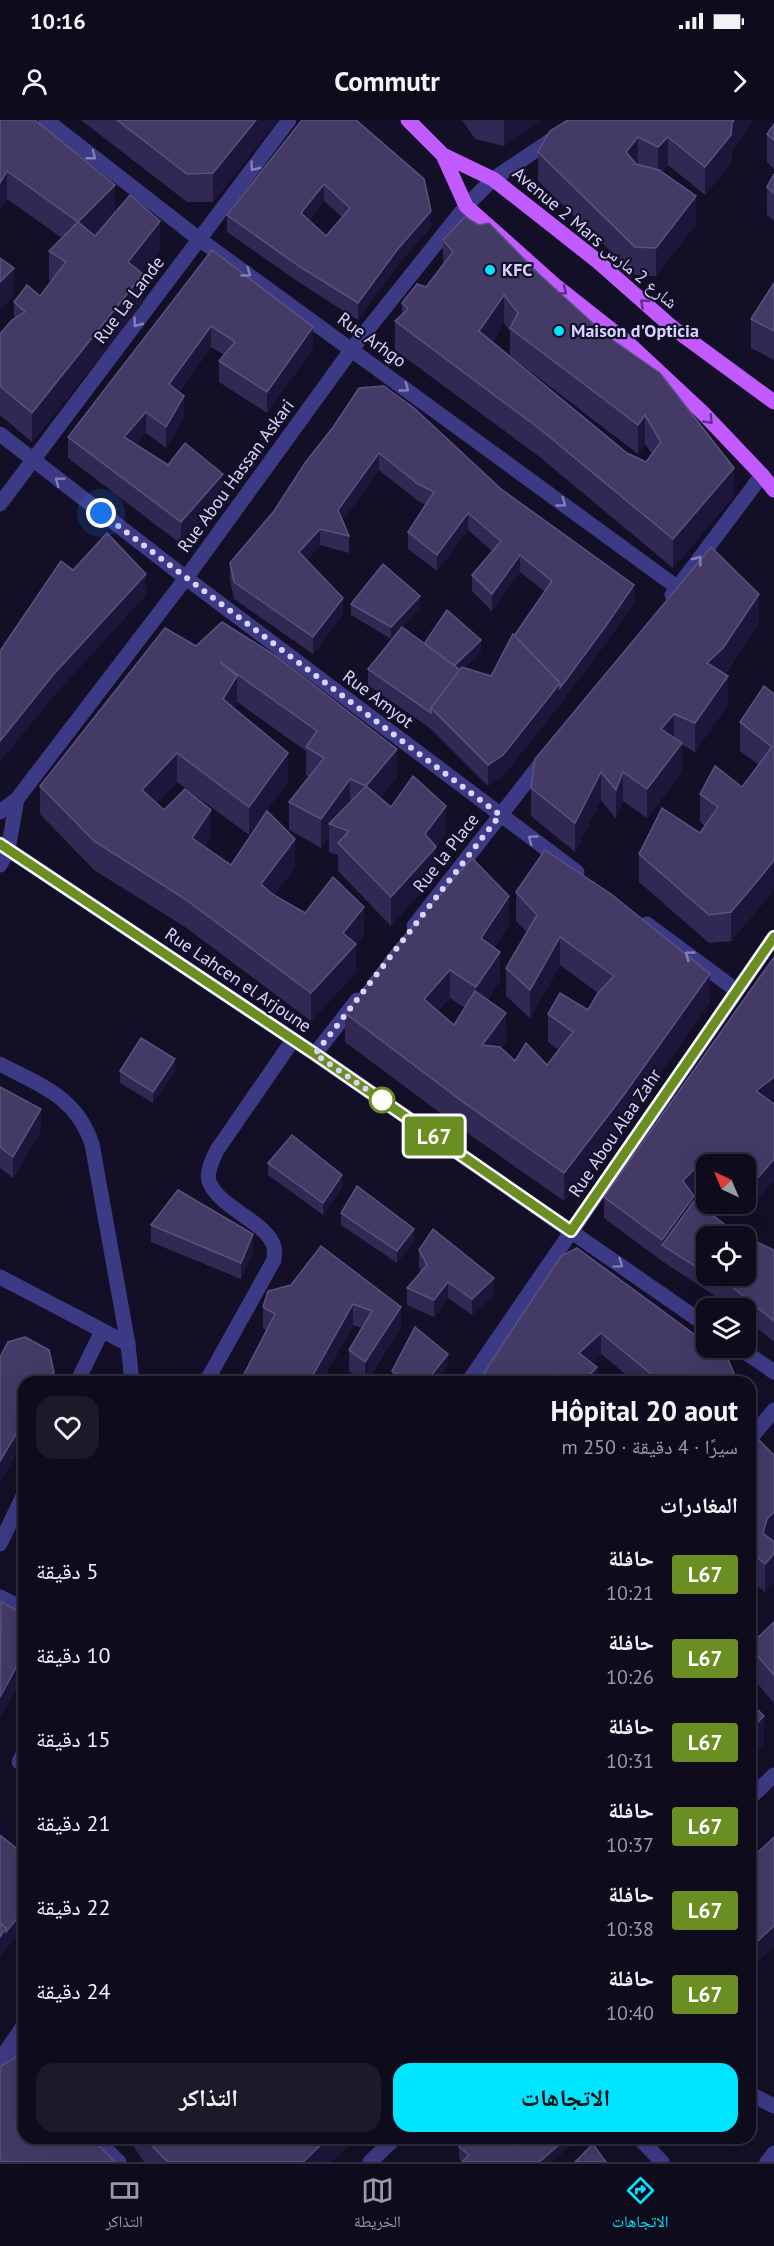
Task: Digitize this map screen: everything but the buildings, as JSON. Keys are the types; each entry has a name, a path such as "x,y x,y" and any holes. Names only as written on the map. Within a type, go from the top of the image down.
{"main road":[{"name":"Avenue 2 Mars شارع 2 مارس","path":"408,120 443,155 493,179 596,260 673,328 774,402"},
{"name":"Avenue 2 Mars شارع 2 مارس","path":"443,155 466,207 557,287 628,343 702,412 774,490"}],"street":[{"name":"Rue Arhgo","path":"46,120 199,239 678,588"},
{"name":"Rue La Lande","path":"0,504 289,120"},
{"name":"Rue Abou Hassan Askari","path":"0,812 17,799 186,578 352,349 466,207 493,179 581,120"},
{"name":"Rue Amyot","path":"0,434 186,578 585,878"},
{"path":"663,606 762,475"},
{"name":"Rue la Place","path":"407,935 557,742"},
{"name":"Rue Abou Hassan Askari","path":"0,865 17,799"},
{"name":"Rue Lahcen el Arjoune","path":"4,847 315,1054 696,1318"},
{"path":"632,913 736,990"},
{"name":"Rue Abou Alaa Zahr","path":"472,1376 774,937"},
{"path":"315,1054 365,990"},
{"path":"209,1376 274,1260 275,1248 270,1237 220,1197 208,1180 209,1168 217,1150 293,1040"},
{"path":"0,1064 64,1098 87,1129 92,1144 128,1344 131,1376"},
{"path":"0,1277 128,1344"},
{"path":"80,1376 102,1331"},
{"path":"754,1358 774,1372"},
{"path":"756,1431 774,1410"},
{"path":"0,1544 18,1506"},
{"path":"0,1597 18,1606"},
{"path":"756,1792 774,1775"},
{"path":"18,2033 4,2053 18,2060"},
{"path":"756,2097 774,2106"},
{"path":"102,2144 119,2162"},
{"path":"370,2162 389,2144"},
{"path":"645,2144 662,2162"},
{"path":"767,2162 774,2153"}],"bus line":[{"name":"L67","path":"0,844 315,1054 571,1231 774,937"}],"place":[{"name":"KFC","path":"490,270"},
{"name":"Maison d'Opticia","path":"559,331"}],"route":[{"path":"101,513 500,815 315,1054 389,1105 382,1100"}]}
